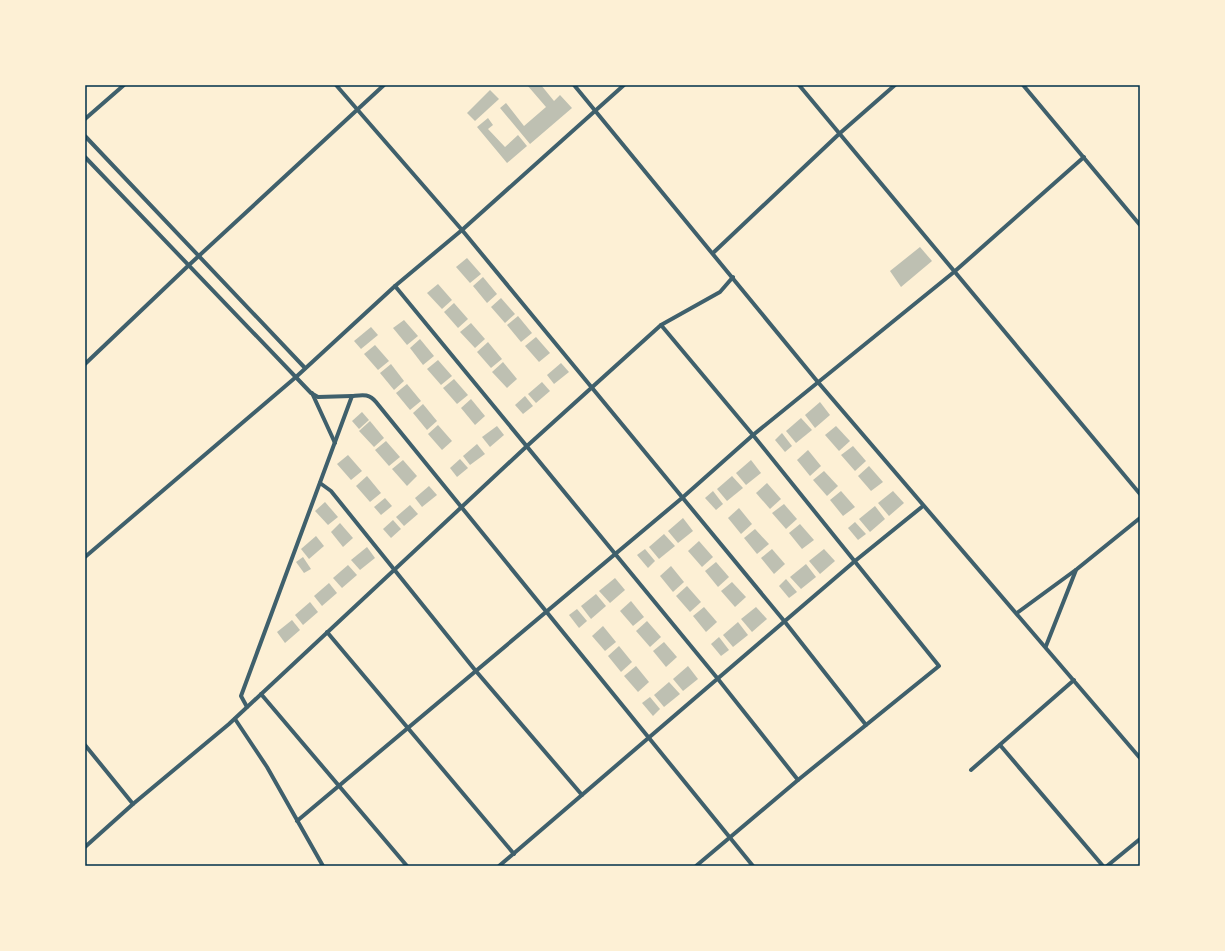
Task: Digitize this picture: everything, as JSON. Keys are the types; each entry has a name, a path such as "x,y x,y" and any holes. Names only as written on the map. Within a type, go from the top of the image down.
{"street":[{"path":"85,119 124,85"},
{"path":"336,85 462,230 784,622 866,725"},
{"path":"85,364 357,108 384,85"},
{"path":"574,85 817,381 1046,646 1140,758"},
{"path":"85,558 296,377 395,286 462,230 624,85"},
{"path":"799,85 1140,494"},
{"path":"713,253 839,134 895,85"},
{"path":"1023,85 1140,225"},
{"path":"85,136 198,257 305,368"},
{"path":"85,157 312,393 318,397 365,394 371,396 753,866"},
{"path":"297,821 340,786 407,727 682,498 752,435 817,381 954,272 1084,157"},
{"path":"85,847 133,804 235,718 527,446 661,326 720,292 732,277"},
{"path":"395,286 718,679 798,780"},
{"path":"661,326 855,561 938,666 798,780 696,866"},
{"path":"312,393 335,443"},
{"path":"247,707 241,696 352,396"},
{"path":"320,483 331,491 393,570 475,670 582,795"},
{"path":"499,866 855,561 924,506"},
{"path":"1017,613 1077,570 1140,518"},
{"path":"1046,646 1077,570"},
{"path":"328,632 514,854"},
{"path":"971,770 1074,680"},
{"path":"261,694 407,866"},
{"path":"235,718 266,767 322,866"},
{"path":"85,745 133,804"},
{"path":"1000,745 1103,866"},
{"path":"1107,866 1140,838"}],"building":[{"path":"527,85 541,85 554,101 560,95 572,108 530,144 500,108 506,103 524,126 546,107"},
{"path":"490,90 499,99 475,121 467,113"},
{"path":"488,118 493,125 488,129 505,147 518,135 527,146 507,163 477,127"},
{"path":"920,247 932,261 901,287 890,271"},
{"path":"467,258 481,274 470,283 456,267"},
{"path":"483,277 497,294 487,303 473,286"},
{"path":"438,284 452,300 442,309 427,293"},
{"path":"501,298 515,314 505,323 491,307"},
{"path":"454,303 468,319 458,328 444,312"},
{"path":"518,316 532,333 521,342 507,325"},
{"path":"404,320 418,336 407,345 393,328"},
{"path":"471,323 485,339 475,348 460,332"},
{"path":"371,327 378,335 361,349 354,341"},
{"path":"536,337 550,353 539,362 525,346"},
{"path":"420,339 434,356 423,365 410,348"},
{"path":"488,342 502,359 491,368 477,352"},
{"path":"375,345 389,361 378,370 364,354"},
{"path":"438,360 452,376 441,385 427,369"},
{"path":"503,362 517,379 507,388 492,372"},
{"path":"561,363 569,372 554,384 547,375"},
{"path":"391,364 404,381 394,390 380,373"},
{"path":"454,379 468,395 457,404 443,388"},
{"path":"542,382 550,391 536,403 528,394"},
{"path":"407,384 421,401 410,410 396,393"},
{"path":"525,396 533,406 523,414 515,405"},
{"path":"471,399 485,416 475,425 461,408"},
{"path":"820,402 830,415 815,428 805,415"},
{"path":"423,404 437,421 427,430 413,413"},
{"path":"362,412 369,420 359,429 352,421"},
{"path":"801,418 812,430 796,443 786,431"},
{"path":"370,421 384,438 374,447 359,431"},
{"path":"438,425 452,441 442,450 428,434"},
{"path":"497,426 504,435 490,447 482,437"},
{"path":"836,426 850,441 839,451 825,435"},
{"path":"782,433 792,446 785,452 775,440"},
{"path":"386,441 400,457 389,466 375,450"},
{"path":"477,444 485,454 470,465 463,456"},
{"path":"853,446 866,461 855,471 841,455"},
{"path":"808,450 821,466 810,476 797,460"},
{"path":"348,455 362,471 351,480 337,464"},
{"path":"460,459 468,468 457,477 450,468"},
{"path":"403,460 417,476 407,486 392,469"},
{"path":"751,460 761,473 746,485 736,473"},
{"path":"869,466 883,482 871,491 858,476"},
{"path":"824,471 838,486 827,496 813,480"},
{"path":"367,476 381,493 370,502 356,486"},
{"path":"732,476 743,488 727,501 717,489"},
{"path":"767,483 781,499 770,509 756,493"},
{"path":"429,486 437,495 422,507 415,498"},
{"path":"713,491 723,504 716,510 705,498"},
{"path":"841,491 855,507 843,516 830,500"},
{"path":"893,491 904,503 889,516 878,503"},
{"path":"385,498 392,506 381,515 374,507"},
{"path":"325,502 338,517 328,525 315,511"},
{"path":"784,504 797,519 786,529 772,513"},
{"path":"410,505 418,514 404,526 396,517"},
{"path":"875,506 885,519 870,532 859,519"},
{"path":"739,508 752,524 741,534 728,518"},
{"path":"683,518 693,531 678,543 668,531"},
{"path":"393,520 401,529 391,538 383,529"},
{"path":"855,522 866,534 858,540 848,528"},
{"path":"340,523 353,538 343,547 331,532"},
{"path":"800,524 814,540 802,549 789,533"},
{"path":"755,529 769,544 757,554 744,538"},
{"path":"664,534 675,546 659,559 649,547"},
{"path":"316,536 324,546 309,559 301,549"},
{"path":"699,541 713,557 702,567 688,551"},
{"path":"367,547 375,558 360,570 351,560"},
{"path":"645,549 655,561 648,568 637,555"},
{"path":"772,549 785,564 774,574 761,558"},
{"path":"824,549 835,561 820,574 809,561"},
{"path":"303,557 311,569 304,573 296,562"},
{"path":"716,562 729,577 718,587 705,571"},
{"path":"806,564 816,577 801,589 790,577"},
{"path":"348,565 357,575 342,588 333,578"},
{"path":"671,566 684,582 673,592 660,576"},
{"path":"615,578 625,590 610,603 599,591"},
{"path":"786,579 797,592 789,598 779,586"},
{"path":"732,582 746,597 735,607 721,591"},
{"path":"329,583 337,593 322,606 314,596"},
{"path":"687,586 701,602 690,612 676,596"},
{"path":"596,594 606,606 591,619 581,606"},
{"path":"631,601 644,617 633,626 620,611"},
{"path":"310,602 318,612 303,625 295,615"},
{"path":"704,607 717,622 706,632 693,616"},
{"path":"756,607 767,619 752,632 741,619"},
{"path":"577,609 587,621 579,628 569,615"},
{"path":"292,620 300,630 285,643 277,632"},
{"path":"647,621 661,637 650,647 636,631"},
{"path":"738,622 748,635 733,647 723,635"},
{"path":"603,626 616,642 605,651 592,636"},
{"path":"719,637 729,650 721,656 711,644"},
{"path":"664,642 677,657 666,667 653,651"},
{"path":"619,646 632,662 621,672 608,656"},
{"path":"636,666 649,682 638,692 624,676"},
{"path":"688,666 698,679 683,691 673,679"},
{"path":"669,682 680,694 664,707 654,695"},
{"path":"650,697 660,709 653,716 642,703"}]}
